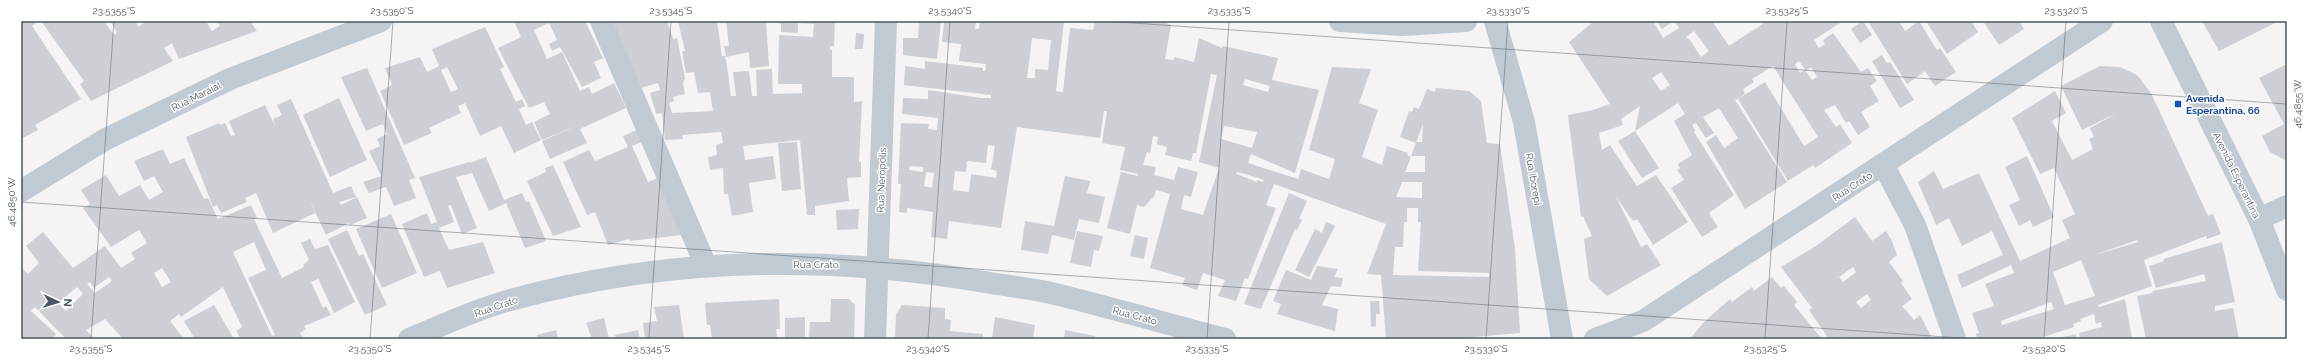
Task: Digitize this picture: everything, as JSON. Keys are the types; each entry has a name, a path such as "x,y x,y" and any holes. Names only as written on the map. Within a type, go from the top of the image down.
{"street":[{"name":"Rua Maraial","path":"21,191 106,139 230,79 381,21"},
{"path":"600,21 706,266"},
{"name":"Rua Nerópolis","path":"875,339 886,21"},
{"path":"1340,21 1402,25 1466,21"},
{"name":"Rua Iborepi","path":"1495,21 1524,122 1562,339"},
{"name":"Rua Crato","path":"1596,339 1643,322 1884,166 2009,81 2102,21"},
{"name":"Avenida Esperantina","path":"2161,21 2259,220 2282,270 2287,290"},
{"path":"1884,166 1915,225 1955,339"},
{"path":"2259,220 2287,206"},
{"name":"Rua Crato","path":"409,339 505,301 606,278 706,266 742,264 843,264 927,272 1049,293 1225,339"}],"building":[{"path":"21,21 34,21 36,23 32,26 81,99 35,125 38,130 21,139"},
{"path":"41,21 104,21 114,35 117,32 110,21 135,21 139,27 146,21 206,21 212,31 220,26 217,21 250,21 257,31 179,59 172,43 164,48 173,61 91,101 80,84 84,81"},
{"path":"514,21 585,21 603,58 594,62 601,78 582,87 560,47 552,51 549,44 557,40 549,23 534,30 547,59 562,52 580,91 589,87 592,94 614,83 626,108 580,129 587,143 550,159 542,141 578,125 542,140 534,122 550,114 544,102 529,108 498,48 521,37"},
{"path":"612,21 667,21 673,39 677,38 685,78 683,83 685,94 673,97 674,101 669,103 672,113 713,111 710,92 698,93 694,72 686,73 682,51 685,51 678,21 717,21 722,56 725,56 727,66 731,96 736,96 733,72 749,71 752,96 757,96 756,70 772,69 773,94 802,93 802,84 778,84 779,35 813,37 814,24 798,23 798,33 781,32 781,24 778,23 778,21 835,21 834,46 830,46 830,50 832,50 832,77 854,77 854,102 862,101 859,162 861,162 861,177 847,178 849,201 815,206 815,215 807,215 800,140 743,146 745,160 773,156 776,179 749,183 753,212 732,216 728,194 724,194 723,168 710,170 708,157 717,155 716,145 723,143 721,132 682,135 683,139 665,140 662,113 656,114 650,93 660,90 658,83 641,88"},
{"path":"726,21 766,21 769,66 750,68 749,52 726,57 724,46 729,46"},
{"path":"919,21 941,21 937,59 903,55 903,38 918,38"},
{"path":"944,21 976,21 975,29 979,29 980,21 1064,21 1056,91 1063,92 1070,28 1093,30 1095,21 1161,21 1171,25 1165,59 1174,60 1174,57 1194,62 1199,38 1222,48 1223,46 1278,58 1272,80 1319,90 1295,173 1251,154 1248,163 1298,179 1301,169 1329,179 1335,159 1309,150 1332,67 1371,69 1359,103 1378,110 1362,157 1382,165 1387,146 1408,153 1407,155 1411,157 1405,172 1425,172 1425,156 1411,156 1416,143 1400,137 1409,111 1412,112 1414,107 1419,109 1427,89 1435,92 1436,88 1469,91 1481,101 1487,143 1500,144 1515,249 1520,333 1450,339 1386,339 1381,275 1367,274 1386,224 1274,184 1266,205 1276,208 1248,279 1245,278 1236,301 1218,296 1225,280 1203,273 1197,290 1182,285 1185,278 1150,268 1170,194 1156,190 1155,195 1144,207 1137,205 1130,234 1107,228 1121,172 1138,176 1138,174 1120,170 1125,147 1102,143 1107,111 1104,111 1100,138 1017,127 1001,228 949,221 947,239 931,237 933,212 907,208 907,213 899,212 901,184 898,184 901,123 929,124 928,129 937,130 938,118 902,114 903,98 928,99 928,90 981,98 991,98 991,95 904,85 905,66 925,69 925,61 983,68 983,71 985,71 986,64 959,61 961,44 942,42","holes":["1032,38 1051,40 1048,70 1035,69 1035,78 1027,78","1211,74 1217,75 1199,162 1219,168 1203,215 1181,209 1184,195 1191,197 1198,172 1178,167 1174,180 1154,175 1156,167 1143,165 1147,152 1150,153 1153,136 1158,137 1157,144 1167,147 1165,155 1191,161 1193,153 1196,153","1245,79 1270,86 1268,92 1243,85","1423,124 1422,142 1416,142","1224,126 1257,132 1252,148 1221,139","988,145 995,146 991,169 997,171 996,178 971,174 969,192 953,190 955,171 966,172 967,161 986,163","910,166 923,167 923,172 909,170","926,172 934,173 932,188 924,186","1237,172 1264,180 1263,182 1257,180 1257,182 1236,174","1402,182 1422,182 1422,198 1396,197","1407,208 1418,208 1418,222 1421,222 1418,271 1489,273 1489,277 1393,275 1395,247 1403,247 1404,222 1407,222"]},
{"path":"1594,21 1653,21 1663,38 1679,28 1674,21 1712,21 1729,46 1767,21 1843,21 1814,40 1819,48 1825,44 1823,40 1833,33 1861,72 1868,68 1877,81 1870,86 1879,101 1861,112 1870,127 1858,135 1849,121 1846,123 1835,105 1824,110 1836,127 1840,124 1852,143 1815,168 1813,165 1788,181 1738,99 1765,82 1804,146 1818,137 1773,66 1752,79 1754,82 1743,89 1745,94 1735,100 1787,182 1745,209 1706,142 1716,135 1724,148 1738,138 1719,108 1703,117 1714,133 1706,138 1696,123 1692,125 1695,130 1694,132 1734,195 1709,213 1718,227 1702,237 1671,188 1684,180 1677,170 1680,168 1678,164 1692,155 1674,121 1685,114 1678,103 1635,131 1640,106 1621,119 1623,125 1599,133 1602,150 1610,145 1637,186 1656,175 1688,222 1653,245 1637,219 1633,221 1616,197 1641,247 1647,244 1661,265 1607,296 1589,279 1584,239 1592,236 1583,216 1581,217 1568,115 1593,110 1610,104 1569,42","holes":["1694,31 1709,51 1701,57 1690,40 1686,37","1799,61 1806,71 1811,67 1817,77 1812,80 1805,70 1800,73 1795,64","1661,72 1670,85 1661,91 1652,78"]},
{"path":"1657,21 1674,21 1662,29"},
{"path":"1863,21 1872,35 1860,43 1851,29"},
{"path":"1868,21 1899,21 1905,31 1919,21 1937,50 1940,48 1956,72 1935,86 1925,71 1907,84"},
{"path":"1926,21 1971,21 1978,32 1947,54"},
{"path":"1983,21 2019,21 2024,29 1999,45"},
{"path":"2202,21 2279,21 2219,51"},
{"path":"485,27 504,67 500,69 516,102 522,99 525,106 519,109 526,125 532,122 541,140 514,153 501,126 480,136 465,103 458,106 461,113 429,128 432,133 404,145 380,91 392,85 385,68 420,57 427,72 439,66 432,49","holes":["447,67 458,89 451,92 441,70"]},
{"path":"856,33 864,34 863,49 855,49"},
{"path":"1882,55 1887,63 1890,62 1914,100 1900,108 1872,61"},
{"path":"2287,64 2287,161 2270,152 2262,136 2284,124 2259,78"},
{"path":"2100,66 2120,67 2137,75 2151,93 2208,216 2213,214 2221,234 2207,239 2206,236 2144,260 2152,286 2098,305 2099,307 2125,299 2132,339 2080,339 2079,333 2102,327 2101,322 2096,324 2094,314 2080,319 2081,321 2073,324 2074,327 2037,339 1977,339 1976,334 1979,333 1972,313 1994,306 1985,284 2014,273 2011,265 1962,288 1957,275 2003,255 1992,231 1962,246 1949,218 1936,225 1918,182 1934,171 1943,189 1979,173 2020,261 2070,238 2062,220 2075,214 2054,168 2040,174 2012,118 2055,91 2066,113 2052,121 2072,160 2093,149 2089,139 2094,137 2090,128 2117,113 2082,130 2061,86","holes":["2137,240 2138,242 2097,254","2081,260 2095,296 2065,305 2053,272","2051,302 2054,309 2002,325 2001,321"]},
{"path":"367,68 415,178 409,180 416,198 394,206 386,187 369,193 363,182 381,176 369,151 380,146 377,139 387,134 383,124 366,131 341,77"},
{"path":"339,98 367,160 330,177 303,115"},
{"path":"291,99 333,193 351,186 356,197 339,202 341,205 357,197 367,218 350,225 349,223 326,235 308,197 315,213 273,233 256,193 245,198 247,202 221,213 217,205 213,207 186,137 219,123 220,125 225,123 231,136 235,135 229,121 265,105 275,126 273,119 282,115 277,105"},
{"path":"637,130 642,142 632,146 648,182 658,178 682,235 630,241 629,239 608,245 595,212 587,215 563,162 589,150 595,161 628,147 623,136"},
{"path":"1635,131 1659,168 1642,178 1618,141"},
{"path":"797,142 801,189 782,191 778,143"},
{"path":"163,149 170,164 184,158 204,199 208,198 218,219 251,205 257,218 254,219 282,278 304,267 303,265 309,260 301,243 310,239 315,249 328,245 355,302 334,313 317,276 318,279 311,282 323,308 326,306 331,315 304,326 306,329 300,333 304,339 241,339 236,331 242,327 223,287 181,317 179,314 170,321 184,339 150,339 147,336 149,339 123,339 105,319 86,330 95,339 66,339 35,307 31,311 56,334 52,339 21,339 21,267 28,274 39,263 26,246 43,232 73,268 105,246 121,268 135,259 131,253 147,243 139,230 111,247 83,208 90,204 81,190 106,175 119,196 140,185 149,200 163,192 154,176 144,181 134,161","holes":["254,242 266,270 248,278 275,335 272,336 233,252","162,268 171,282 162,287 154,273","109,277 112,281 95,293 87,284 90,282 94,288","77,287 83,294 66,311 58,303"]},
{"path":"2027,156 2054,217 2033,227 2030,220 2019,226 2009,205 2020,200 2005,167"},
{"path":"486,157 504,200 522,193 526,202 529,201 546,241 525,248 506,203 489,211 472,173 456,177 477,228 462,234 451,205 448,206 454,222 439,228 449,250 483,242 495,273 447,288 440,271 424,277 402,224 427,213 431,224 437,222 419,177"},
{"path":"553,165 581,227 553,236 527,181 546,172 545,168"},
{"path":"1065,176 1090,181 1087,193 1105,197 1099,223 1079,219 1074,240 1052,235 1048,254 1021,250 1025,221 1054,226"},
{"path":"1289,193 1307,201 1299,219 1302,220 1297,230 1295,229 1261,309 1244,304"},
{"path":"859,209 858,229 837,230 836,210"},
{"path":"391,214 417,273 382,288 356,229"},
{"path":"1855,217 1872,241 1886,231 1892,241 1897,255 1889,262 1903,281 1901,283 1912,299 1902,306 1914,320 1920,315 1931,336 1926,339 1846,339 1845,337 1829,339 1809,310 1812,308 1781,267 1816,246","holes":["1853,267 1856,272 1843,282 1839,277","1867,294 1871,300 1861,308 1856,302"]},
{"path":"1326,222 1335,226 1309,277 1295,270 1315,229 1322,233"},
{"path":"347,230 359,256 363,254 387,305 365,315 328,239"},
{"path":"1077,231 1103,236 1099,251 1094,250 1091,267 1070,263"},
{"path":"1135,235 1148,238 1144,259 1130,256"},
{"path":"2222,242 2235,302 2215,306 2215,311 2233,308 2239,339 2146,339 2137,296 2153,293 2152,291 2206,281 2204,274 2156,288 2149,266 2164,261 2163,259"},
{"path":"1317,266 1338,269 1334,277 1343,278 1341,287 1331,286 1322,305 1338,309 1335,331 1277,314 1281,304 1273,301 1286,270 1311,280"},
{"path":"1772,277 1781,288 1784,286 1797,302 1794,305 1822,339 1690,339 1703,323 1730,299 1732,302 1752,287 1754,291"},
{"path":"779,299 780,329 776,329 777,339 712,339 710,325 707,325 705,303"},
{"path":"831,299 849,299 855,305 854,339 809,339 810,322 830,322"},
{"path":"1370,301 1379,301 1380,314 1376,314 1376,326 1371,327"},
{"path":"214,305 234,339 195,339 184,321"},
{"path":"679,305 684,339 645,339 643,323 657,321 654,307"},
{"path":"902,305 945,308 945,319 951,320 950,331 983,334 983,339 895,339 896,314"},
{"path":"805,317 805,339 785,339 785,318"},
{"path":"995,317 1035,325 1033,339 992,339"},
{"path":"604,318 609,339 592,339 586,323"},
{"path":"556,330 558,339 538,339 537,335"},
{"path":"638,330 640,339 616,339 615,335"},
{"path":"1065,330 1095,336 1095,339 1064,339"},
{"path":"2076,334 2077,339 2058,339 2058,338"}],"place":[{"name":"Avenida Esperantina, 66","path":"2178,104"}]}
